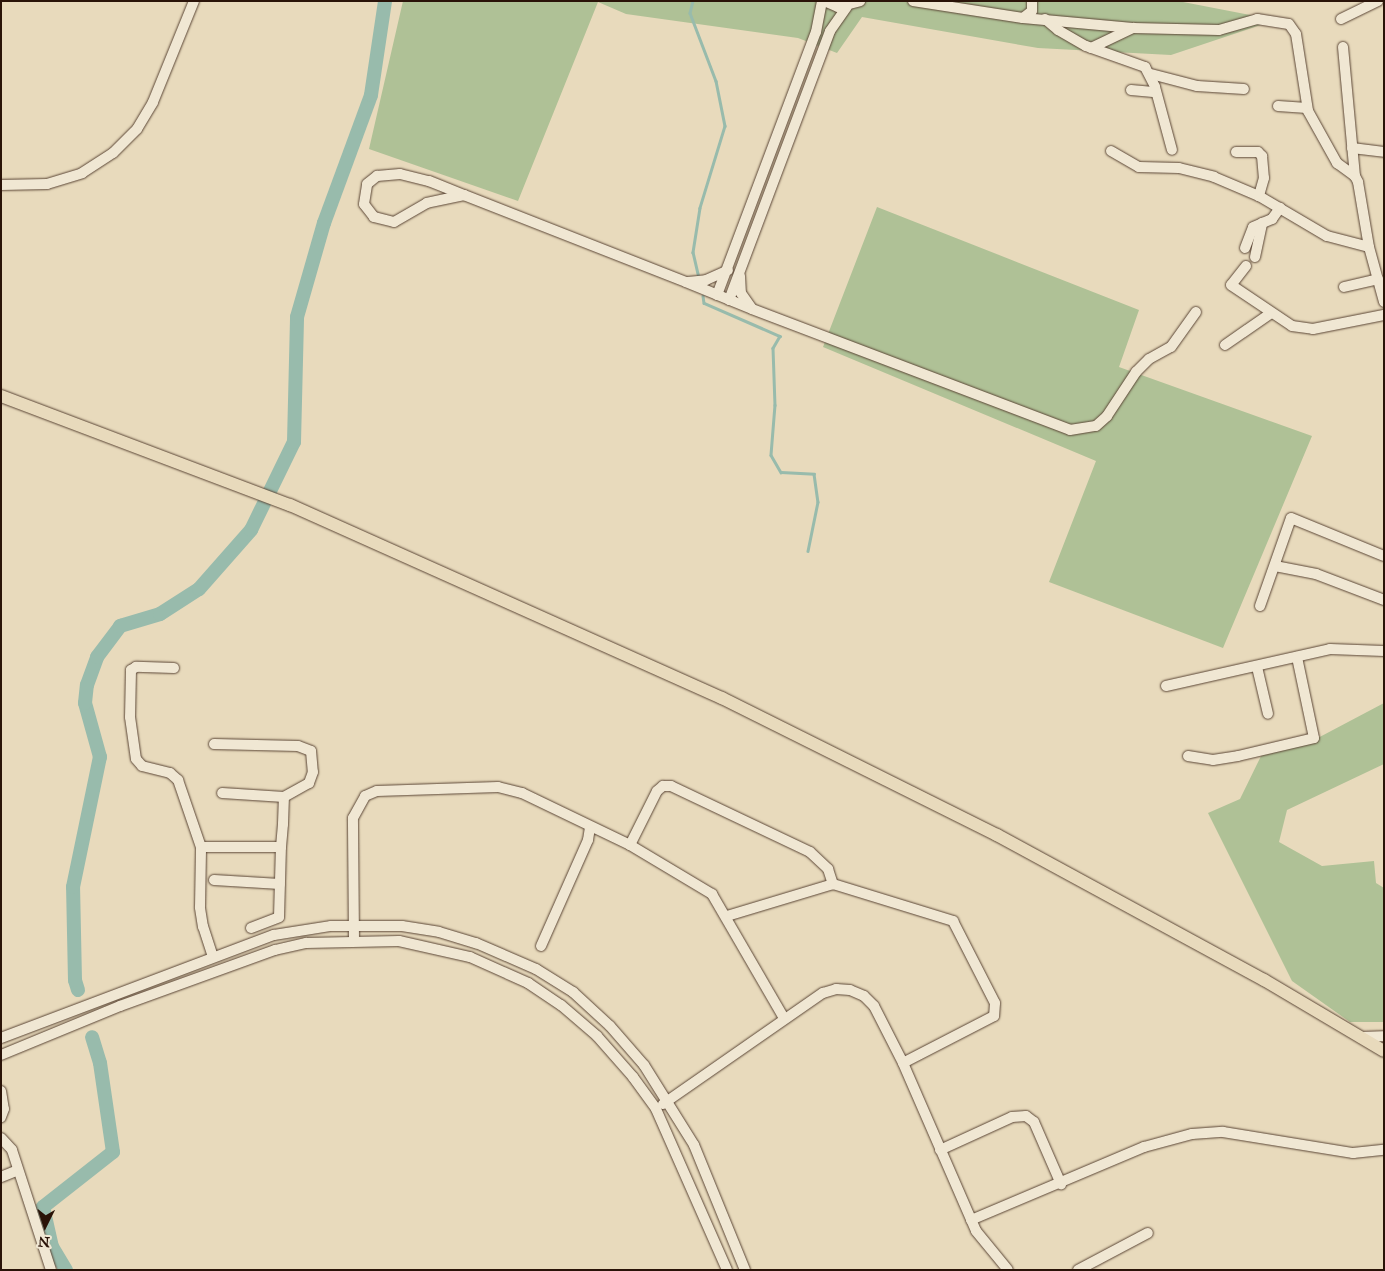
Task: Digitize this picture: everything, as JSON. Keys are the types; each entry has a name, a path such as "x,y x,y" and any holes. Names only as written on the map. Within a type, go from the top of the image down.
{"main road":[{"path":"1,396 290,505 722,698 970,822 1264,980 1384,1051"}],"street":[{"path":"1,185 47,184 82,173 113,153 137,129 153,102 194,1"},
{"path":"717,295 816,32 823,1 847,6 860,1"},
{"path":"913,1 1023,18 1133,28 1219,30 1257,19 1289,24 1296,34 1307,108 1337,162 1355,176"},
{"path":"1023,18 1032,11 1032,1"},
{"path":"1341,20 1378,1"},
{"path":"730,300 830,31 847,6"},
{"path":"1045,19 1058,30 1091,48 1145,67 1151,74 1172,150"},
{"path":"1091,48 1133,28"},
{"path":"1343,47 1355,176 1369,246 1384,302"},
{"path":"1151,74 1196,86 1244,89"},
{"path":"1131,90 1156,92"},
{"path":"1278,106 1307,108"},
{"path":"1352,148 1384,152"},
{"path":"1111,151 1139,167 1179,168 1214,177 1259,196 1327,236 1369,246"},
{"path":"1236,152 1258,152 1262,156 1264,178 1259,196"},
{"path":"464,195 427,203 394,222 374,217 364,204 367,184 377,176 400,174 464,195 752,309 1070,430 1096,426 1107,416 1136,372 1149,359 1170,347 1196,312"},
{"path":"1244,248 1253,227 1272,219 1280,208"},
{"path":"1255,257 1262,223"},
{"path":"1246,266 1231,286 1292,326 1312,329 1384,315"},
{"path":"686,282 706,280 728,270"},
{"path":"740,274 741,293 752,309"},
{"path":"1344,288 1378,279"},
{"path":"1225,345 1271,313"},
{"path":"1260,606 1291,518 1384,556"},
{"path":"1275,566 1316,574 1384,600"},
{"path":"1166,686 1330,649 1384,651"},
{"path":"1188,756 1213,760 1230,758 1314,738 1297,657"},
{"path":"174,668 136,667 131,670 130,717 136,759 142,766 170,773 178,780 201,847 200,907 203,928 213,957"},
{"path":"1257,667 1268,714"},
{"path":"214,744 298,746 310,751 313,772 309,783 284,797 222,794"},
{"path":"630,845 657,791 663,786 671,786 810,852 828,869 833,884"},
{"path":"354,940 353,818 365,796 377,791 498,787 522,793 590,828 630,845 696,882 712,894 727,916 784,1018"},
{"path":"251,928 279,917 284,797"},
{"path":"541,946 588,840 590,828"},
{"path":"201,847 281,847"},
{"path":"214,880 280,884"},
{"path":"727,916 833,884 953,921 995,1003 994,1016 988,1021 903,1063"},
{"path":"1,1038 274,935 354,925 439,932 497,950 536,968 573,992 610,1026 644,1065 668,1100 694,1145 745,1270"},
{"path":"1,1055 120,1006 275,950 306,943 354,940 399,940 436,947 492,965 528,983 561,1005 597,1036 656,1109 727,1270"},
{"path":"656,1109 784,1018 823,993 850,990 864,996 874,1006 903,1063 971,1220 1008,1270"},
{"path":"1360,1037 1384,1036"},
{"path":"1,1091 1,1117"},
{"path":"940,1150 1012,1117 1026,1116 1034,1122 1061,1184"},
{"path":"971,1220 1061,1184 1144,1147 1205,1132 1353,1153 1384,1150"},
{"path":"1,1138 12,1150 51,1270"},
{"path":"1,1176 18,1170"},
{"path":"1078,1270 1148,1233"}],"green space":[{"path":"403,1 1178,1 1276,20 1171,55 1038,48 862,17 837,53 798,38 626,14 598,2 518,201 369,149"},
{"path":"877,207 1139,310 1119,367 1312,436 1223,648 1049,582 1096,461 823,347"},
{"path":"1384,703 1384,764 1287,810 1279,842 1322,866 1374,861 1376,883 1384,888 1384,1022 1350,1022 1292,981 1208,813 1240,799 1262,754 1314,740"}],"waterway":[{"path":"78,990 75,980 73,887 100,757 85,703 87,685 97,657 120,626 160,614 199,589 251,530 294,442 297,317 324,223 371,95 385,1"},
{"path":"693,1 690,13 716,81 725,126 700,208 693,252 699,277"},
{"path":"703,296 704,303 780,336 773,348 775,405 771,455 781,472 814,474 818,502 808,551"},
{"path":"66,1270 52,1247 43,1207 113,1152 100,1063 92,1037"}]}
